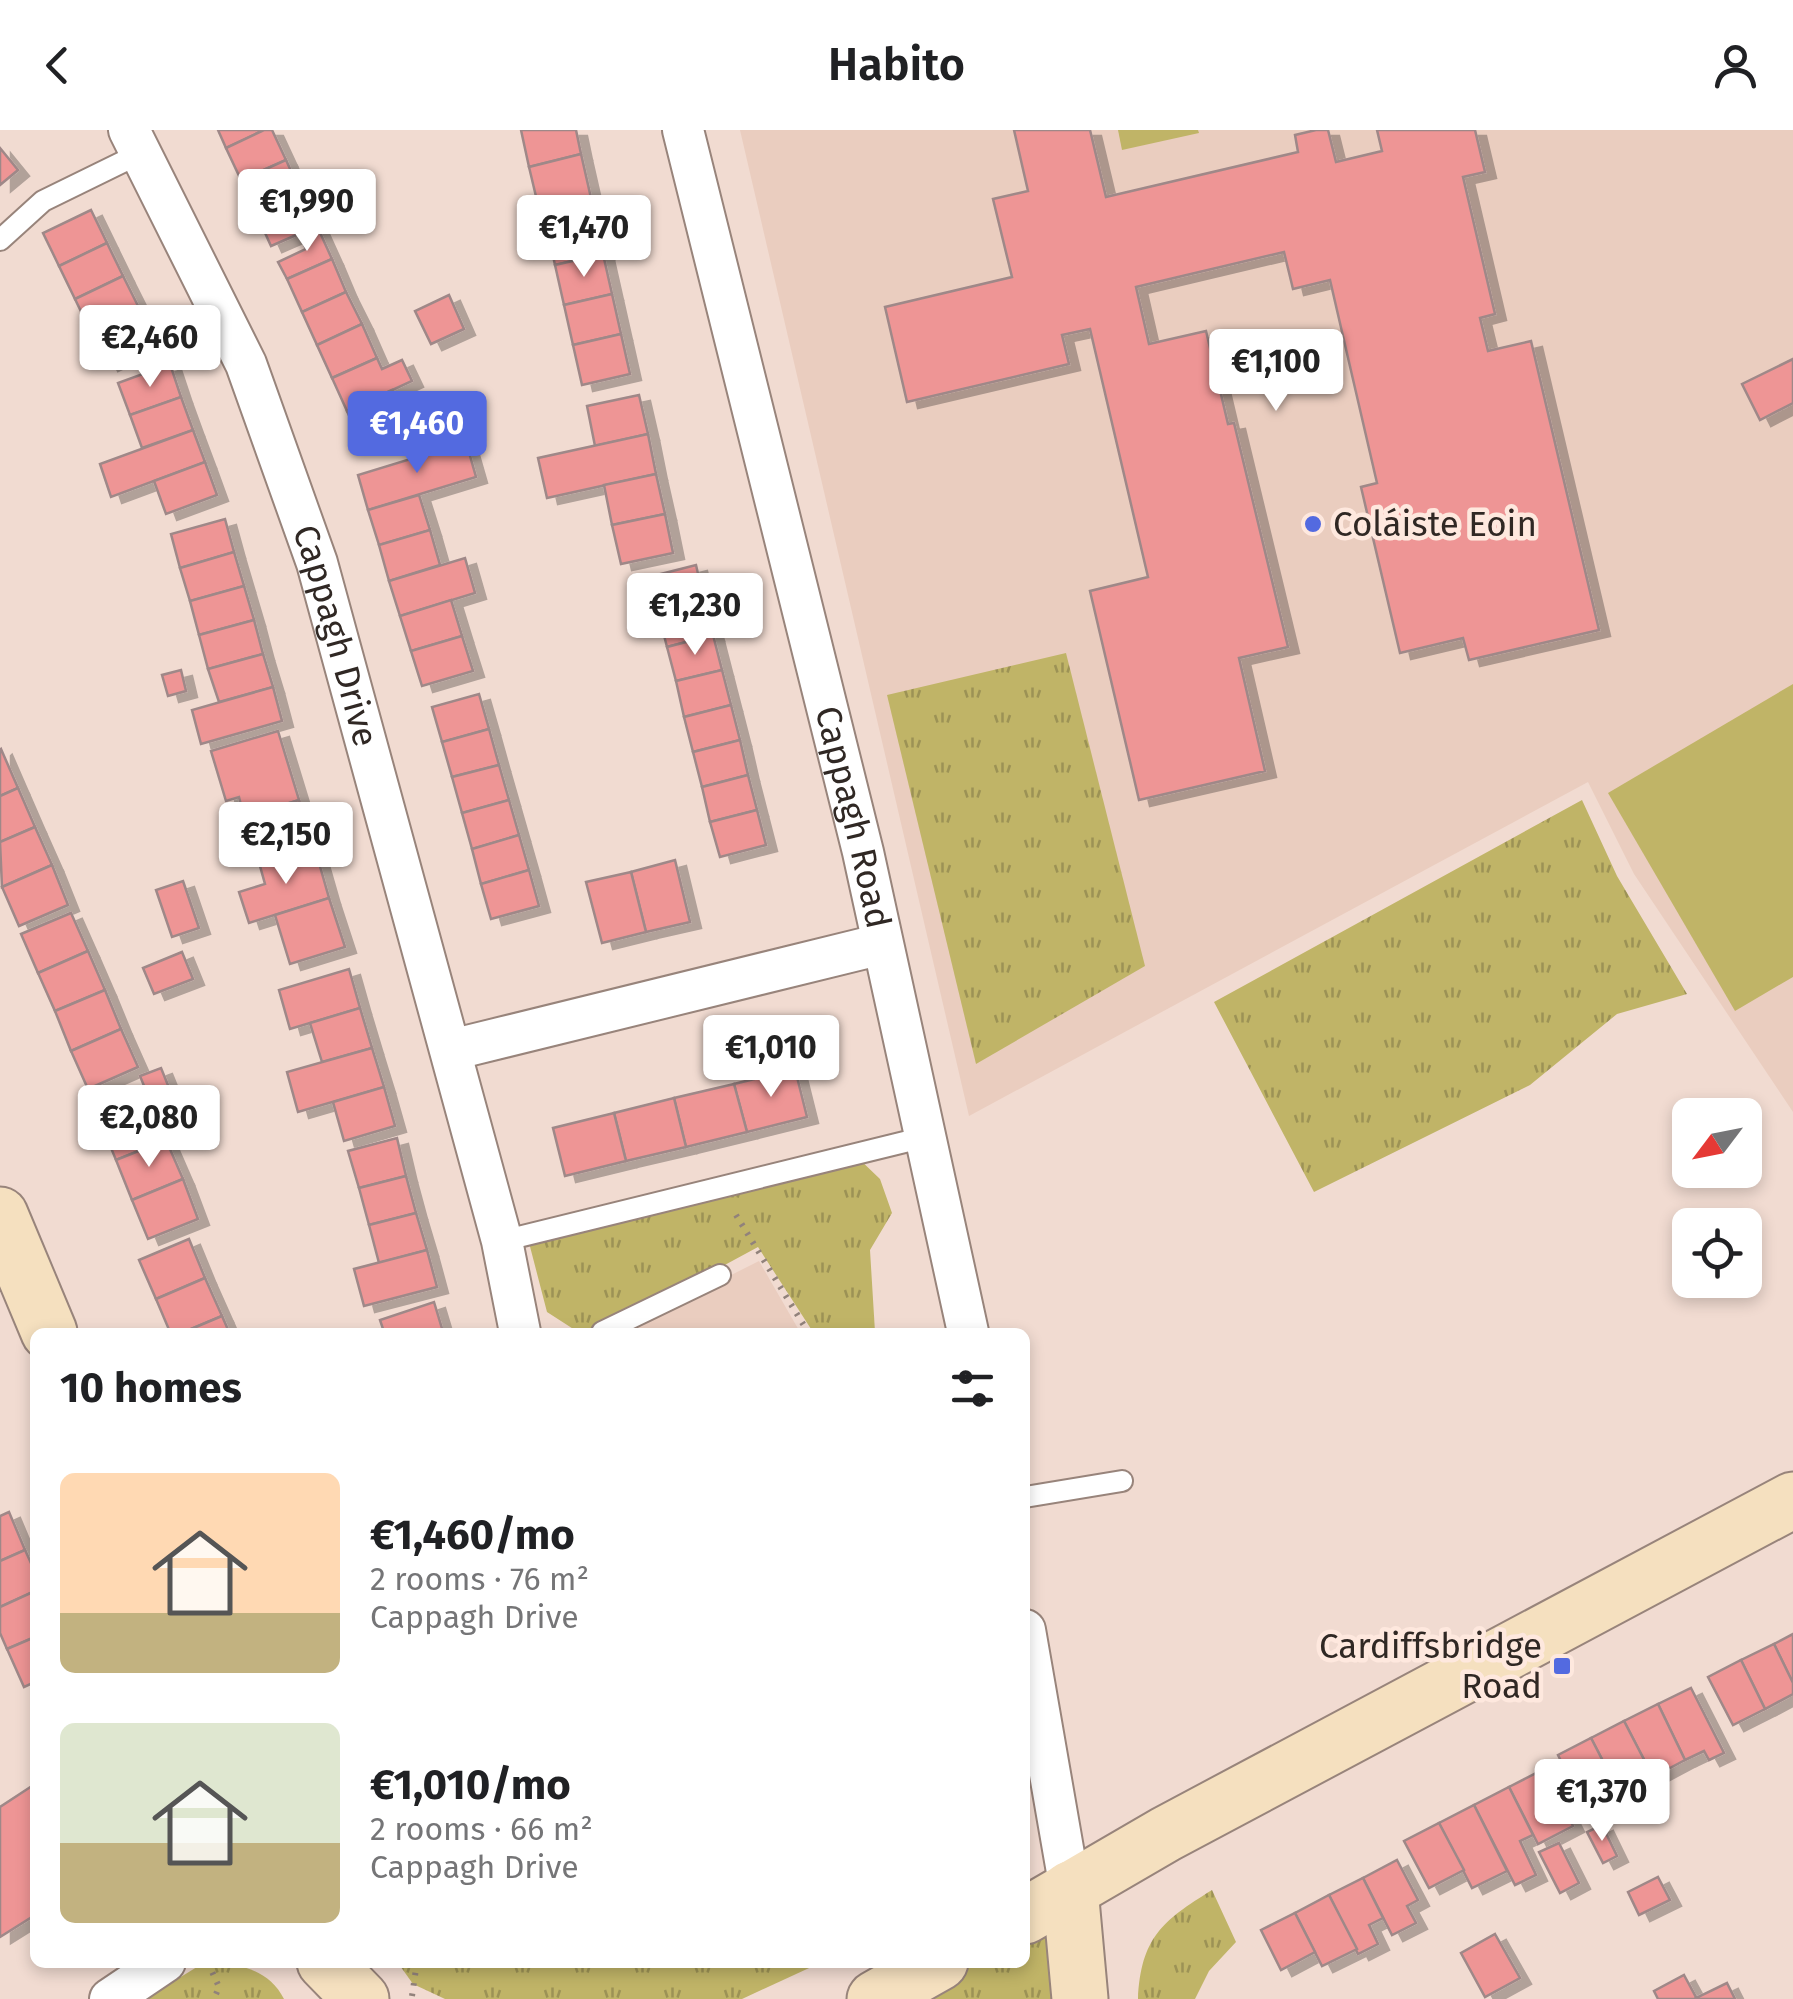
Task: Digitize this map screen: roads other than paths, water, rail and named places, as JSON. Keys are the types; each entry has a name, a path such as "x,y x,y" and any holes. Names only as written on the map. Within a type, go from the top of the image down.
{"main road":[{"path":"0,1215 47,1328"},
{"path":"1080,1999 1048,1903 1793,1500"},
{"path":"331,1968 361,1999"},
{"path":"874,1999 929,1968"}],"street":[{"name":"Cappagh Road","path":"683,130 863,852 967,1328"},
{"name":"Cappagh Drive","path":"135,141 246,364 317,563 502,1242 519,1328"},
{"path":"451,1050 882,944"},
{"path":"1030,1689 1048,1903"},
{"path":"110,1999 156,1968"}],"lane":[{"path":"0,240 43,201 135,141"},
{"path":"502,1242 925,1137"},
{"path":"610,1328 720,1275"},
{"path":"1030,1496 1122,1481"}],"place":[{"name":"Coláiste Eoin","path":"1313,524"},
{"name":"Cardiffsbridge Road","path":"1562,1666"}]}
